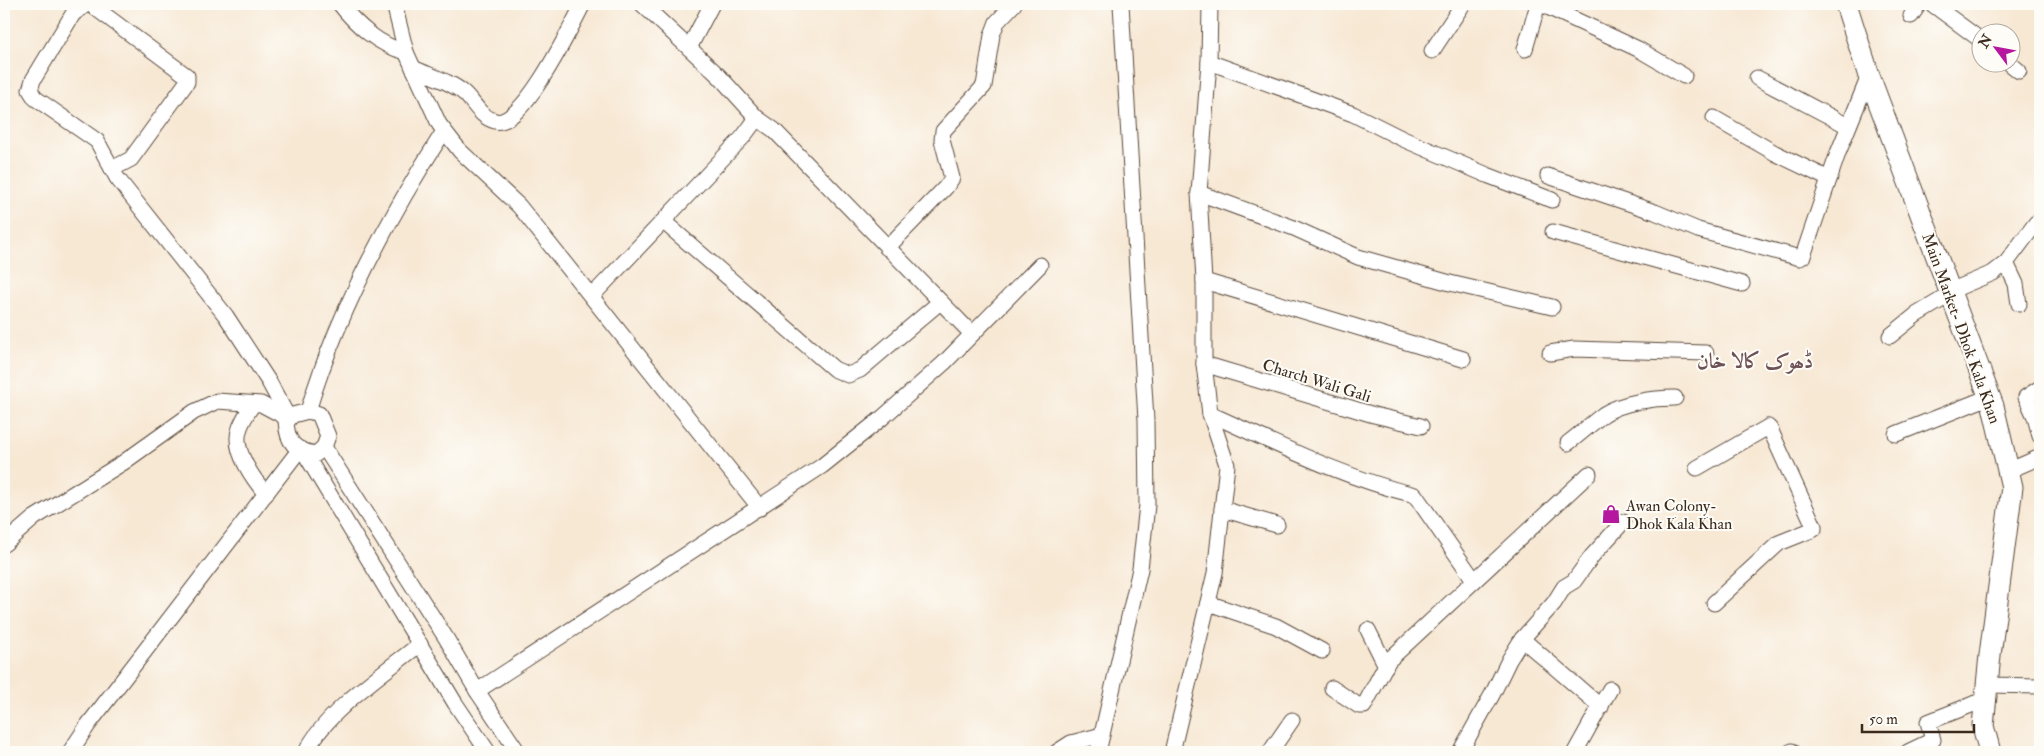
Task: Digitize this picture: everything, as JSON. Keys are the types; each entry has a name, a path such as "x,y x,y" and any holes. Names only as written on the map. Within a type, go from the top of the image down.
{"street":[{"path":"112,169 131,159 188,82 187,76 88,4 73,14 32,80 30,90 35,98 98,141 116,178 226,316 269,382 289,419"},
{"path":"340,4 349,16 377,38 393,49 406,52"},
{"path":"394,4 406,52 444,131 460,151 519,206 760,508"},
{"path":"413,68 449,84 464,94 478,110 489,118 496,122 503,121 517,113 550,66 583,4"},
{"path":"642,4 719,76 757,118 774,130 972,334"},
{"path":"689,48 712,4"},
{"path":"887,248 946,187 952,178 942,140 943,131 984,86 992,35 997,22 1014,4"},
{"path":"1098,752 1140,569 1147,505 1145,410 1121,4"},
{"path":"1172,752 1215,573 1227,466 1210,414 1204,364 1204,281 1199,194 1210,62 1210,4"},
{"path":"1432,51 1464,4"},
{"path":"1525,49 1539,4 1638,49 1684,76"},
{"name":"Main Market- Dhok Kala Khan","path":"1846,4 1869,76 1989,396 2012,487 1983,726 1990,752"},
{"path":"1932,4 1972,34"},
{"path":"1210,62 1353,114 1403,139 1552,200"},
{"path":"1548,176 1655,212 1698,230 1800,258 1803,256 1828,179 1869,76"},
{"path":"1757,78 1848,126"},
{"path":"592,296 743,137 757,118"},
{"path":"1714,118 1776,153 1828,179"},
{"path":"308,411 332,339 359,280 421,167 444,131"},
{"path":"1199,194 1294,228 1358,257 1450,283 1552,307"},
{"path":"664,222 834,368 848,375 860,370 940,302"},
{"path":"1890,336 1916,315 1950,293 1993,273 2006,263 2036,223 2040,223"},
{"path":"1553,232 1742,284"},
{"path":"2006,263 2016,284 2019,304"},
{"path":"477,691 822,466 875,424 944,363 1040,265"},
{"path":"1204,281 1463,358"},
{"path":"1550,353 1574,349 1706,353"},
{"name":"Charch Wali Gali","path":"1204,364 1374,415 1421,426"},
{"path":"2040,388 2026,397 2035,417 2040,436"},
{"path":"1896,434 1989,396"},
{"path":"1568,443 1605,414 1623,406 1663,398 1675,398"},
{"path":"4,544 34,518 124,462 194,412 218,401 261,404 289,419"},
{"path":"253,404 238,433 240,450 246,467 266,494"},
{"path":"302,451 316,454 324,447 328,436 319,414 308,411 293,415 286,421 287,435 294,445 302,451 455,703 488,752"},
{"path":"1210,414 1313,460 1396,491 1415,495 1474,580"},
{"path":"1697,468 1768,428 1814,526 1814,528 1779,543 1714,603"},
{"path":"324,447 446,638 477,691 518,752"},
{"path":"70,752 88,725 266,494 302,451"},
{"path":"2008,472 2040,457"},
{"path":"1332,688 1361,707 1364,706 1386,666 1474,580 1589,474"},
{"path":"1222,509 1277,525"},
{"path":"1460,752 1493,693 1505,666 1522,639 1554,603 1564,587 1574,581 1592,556 1623,522"},
{"path":"1208,603 1276,626 1322,651"},
{"path":"1368,630 1386,666"},
{"path":"1522,639 1600,707"},
{"path":"306,752 330,717 420,644"},
{"path":"1908,752 1933,740 1928,722 1986,692 2040,686"},
{"path":"1575,752 1610,689"},
{"path":"1270,752 1292,720"},
{"path":"1057,752 1071,743 1102,735"}],"place":[{"name":"Awan Colony- Dhok Kala Khan","path":"1611,514"}],"district":[{"name":"ڈھوک کالا خان","path":"1755,361"}]}
